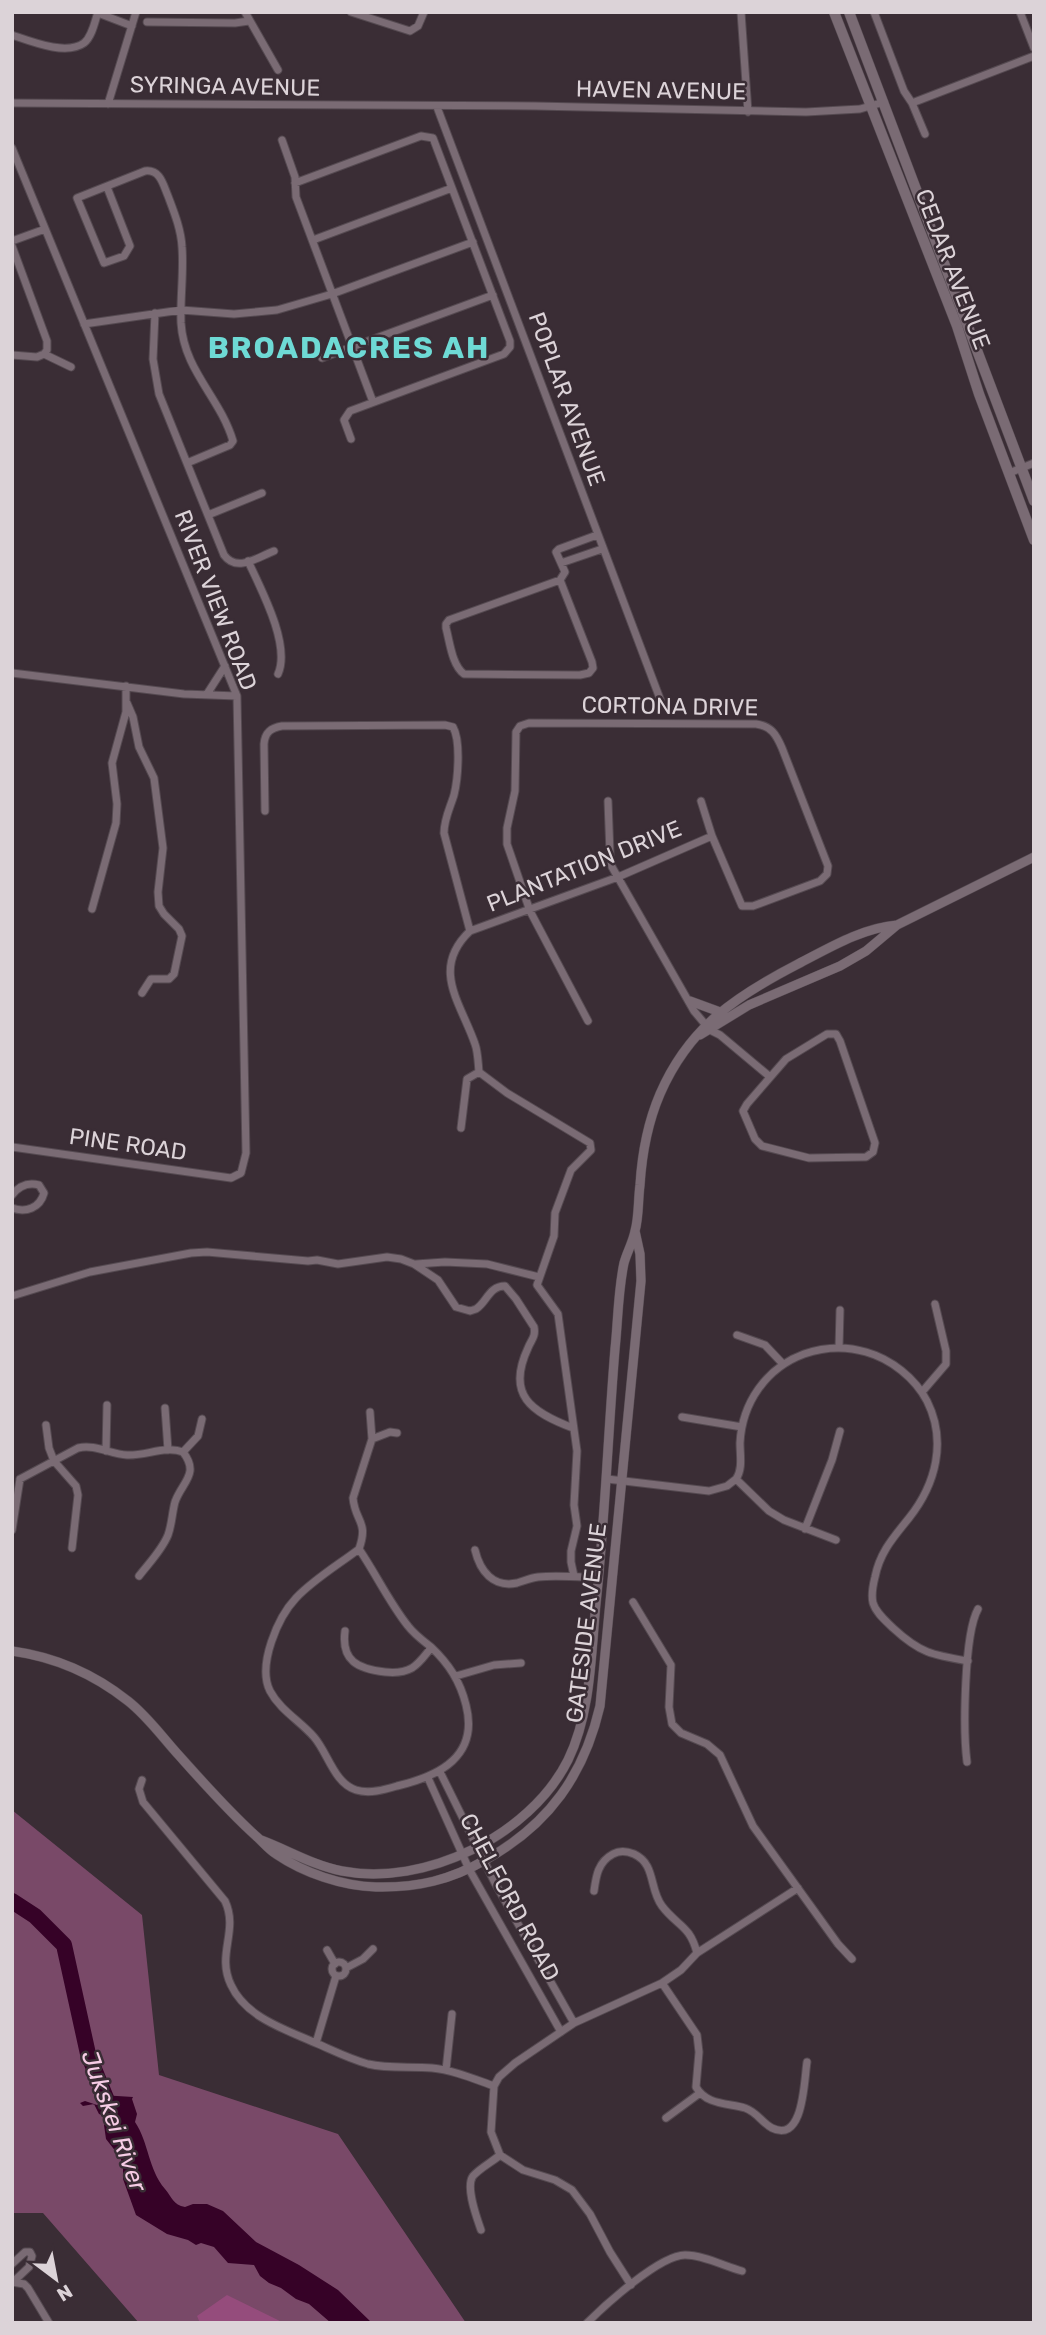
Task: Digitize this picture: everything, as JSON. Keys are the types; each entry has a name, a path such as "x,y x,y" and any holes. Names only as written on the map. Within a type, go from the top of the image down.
{"main road":[{"name":"CEDAR AVENUE","path":"834,12 870,107 939,266 1034,501"},
{"name":"CEDAR AVENUE","path":"849,12 884,102 979,394 1034,540"}],"street":[{"path":"108,104 136,12"},
{"path":"245,12 278,70"},
{"path":"351,12 410,31 418,26 424,12"},
{"path":"741,12 748,111"},
{"path":"874,12 904,91 925,134"},
{"path":"1020,12 1034,48"},
{"path":"12,35 48,48 81,45 89,37 98,13 132,26"},
{"path":"147,22 249,21"},
{"path":"912,103 1034,56"},
{"name":"HAVEN AVENUE","path":"437,107 535,106 829,112 870,107 884,102"},
{"name":"SYRINGA AVENUE","path":"12,103 437,107"},
{"name":"POPLAR AVENUE","path":"437,107 662,704"},
{"path":"295,183 412,139 426,135 433,138 510,341 507,352 350,411 345,417 345,424 351,439"},
{"path":"282,140 293,170 296,197 373,402"},
{"name":"RIVER VIEW ROAD","path":"12,148 237,696 246,1153 243,1170 238,1176"},
{"path":"107,187 130,246 124,256 104,263 77,198 151,170 159,175 174,211 181,240 181,329 187,356 223,416 233,439 230,445 187,463"},
{"path":"313,240 452,188"},
{"path":"12,355 37,357 47,350 47,341 12,243 45,229"},
{"path":"84,324 181,310 225,314 254,313 297,306 473,242"},
{"path":"323,358 493,295"},
{"path":"155,313 152,337 155,373 166,413 227,560 236,565 274,551"},
{"path":"44,354 71,367"},
{"path":"1009,473 1034,463"},
{"path":"208,515 262,493"},
{"path":"560,580 593,662 589,673 490,675 460,672 446,628 447,622 560,580 565,572 557,550 597,535"},
{"path":"561,563 602,549"},
{"path":"248,561 278,633 282,659 278,674"},
{"path":"207,694 225,666"},
{"path":"12,673 184,694 237,696"},
{"path":"92,909 115,829 118,808 112,758 127,703 126,686"},
{"path":"127,703 140,750 153,776 163,848 158,896 160,909 181,932 182,941 176,970 169,979 151,979 142,993"},
{"name":"CORTONA DRIVE","path":"588,1021 530,911 506,836 514,791 515,737 518,729 524,724 765,725 775,733 782,747 828,866 827,874 820,881 745,907 741,904 712,836 701,801"},
{"path":"265,811 264,744 266,735 274,728 444,725 453,727 458,738 456,783 445,819 444,833 470,931 453,951 451,984 457,1005 476,1046 480,1072 507,1093 590,1143 591,1150 571,1170 555,1213 554,1236 537,1285 558,1314 577,1451 574,1505 577,1526 570,1551 570,1562 575,1576"},
{"path":"608,801 611,863 694,1011 707,1027 769,1076"},
{"name":"PLANTATION DRIVE","path":"470,931 618,877 712,836"},
{"name":"GATESIDE AVENUE","path":"707,1027 749,1005 840,966 866,951 897,925 1034,858"},
{"name":"GATESIDE AVENUE","path":"261,1840 318,1866 375,1875 411,1872 461,1854 510,1827 548,1790 568,1761 580,1725 587,1691 622,1280 635,1231 641,1168 652,1117 661,1091 698,1035 720,1012 750,991 831,947 876,928 897,925"},
{"path":"690,1001 720,1012"},
{"path":"827,1034 836,1034 875,1143 873,1152 866,1157 809,1158 762,1146 755,1139 743,1111 769,1076 786,1059 827,1034"},
{"path":"461,1128 467,1079 480,1072"},
{"name":"PINE ROAD","path":"12,1146 225,1178 238,1176"},
{"path":"12,1195 21,1186 30,1184 39,1185 44,1193 41,1202 32,1209 12,1208"},
{"name":"GATESIDE AVENUE","path":"12,1651 43,1656 68,1665 129,1701 227,1807 275,1853 289,1862 335,1880 363,1886 419,1885 446,1880 500,1852 542,1818 573,1779 589,1746 600,1706 641,1281 640,1254 635,1231"},
{"path":"12,1296 90,1272 207,1252 338,1264 387,1257 414,1264 487,1264 539,1277"},
{"path":"414,1264 438,1280 456,1307 462,1310 476,1310 493,1289 500,1285 511,1291 534,1327 535,1333 522,1363 519,1380 521,1393 536,1410 573,1428"},
{"path":"922,1392 946,1364 946,1351 935,1304"},
{"path":"839,1348 841,1310"},
{"path":"737,1335 765,1345 782,1364"},
{"path":"607,1479 709,1492 727,1486 740,1472 742,1427 752,1399 760,1385 782,1364 807,1353 839,1348 863,1351 887,1361 906,1375 922,1392 936,1423 939,1450 931,1482 923,1498 881,1554 872,1595 877,1611 917,1648 928,1654 968,1661"},
{"path":"106,1451 107,1405"},
{"path":"165,1408 168,1450"},
{"path":"359,1549 409,1628 456,1676 468,1717 467,1738 456,1757 440,1772 428,1778 383,1790 361,1791 351,1788 339,1778 313,1737 277,1701 265,1673 268,1654 293,1600 359,1549 364,1529 353,1498 372,1439 370,1412"},
{"path":"682,1417 742,1427"},
{"path":"183,1452 198,1436 202,1419"},
{"path":"46,1425 54,1461 76,1486 78,1495 72,1548"},
{"path":"805,1529 839,1431"},
{"path":"372,1439 397,1433"},
{"path":"20,1479 86,1446 129,1455 168,1450 183,1452 190,1463 189,1478 174,1504 163,1544 139,1576"},
{"path":"12,1474 20,1479"},
{"path":"12,1530 20,1479"},
{"path":"736,1479 769,1511 835,1540"},
{"path":"475,1550 478,1563 485,1573 491,1580 498,1582 517,1583 538,1577 598,1578"},
{"path":"633,1602 671,1665 669,1707 672,1724 681,1733 707,1744 720,1755 753,1826 838,1944 852,1959"},
{"path":"967,1762 964,1731 968,1661 971,1626 978,1609"},
{"path":"345,1631 344,1647 351,1660 356,1665 375,1671 403,1672 419,1662 431,1648"},
{"path":"456,1676 494,1665 521,1663"},
{"name":"CHELFORD ROAD","path":"440,1772 495,1883 574,2023"},
{"name":"CHELFORD ROAD","path":"428,1778 469,1870 561,2032"},
{"path":"142,1780 139,1789 143,1802 220,1894 229,1910 231,1927 224,1963 234,1991 269,2023 344,2057 379,2066 446,2070 494,2086"},
{"path":"453,1831 466,1824"},
{"path":"594,1891 599,1868 614,1853 623,1851 638,1856 649,1868 659,1901 687,1929 698,1953"},
{"path":"631,2285 590,2214 572,2190 555,2180 523,2170 500,2155 491,2132 494,2086 499,2077 515,2063 574,2023 663,1983 698,1953 798,1888"},
{"path":"336,1976 344,1975 346,1968 363,1959 373,1949"},
{"path":"327,1950 335,1964"},
{"path":"335,1964 343,1963 346,1968"},
{"path":"335,1964 332,1970 336,1976"},
{"path":"316,2043 336,1976"},
{"path":"663,1983 698,2035 696,2081 700,2093 711,2101 750,2109 773,2129 786,2130 799,2118 807,2062"},
{"path":"446,2070 452,2014"},
{"path":"666,2118 700,2093"},
{"path":"481,2230 470,2182 475,2174 500,2155"},
{"path":"12,2264 26,2252 33,2256 29,2267 13,2282"},
{"path":"587,2323 631,2285 661,2264 678,2256 695,2256 742,2271"},
{"path":"13,2282 24,2284 28,2288 49,2323"}],"shaded area":[{"path":"12,1810 142,1915 159,2075 338,2134 466,2323 139,2323 43,2213 12,2213"},
{"path":"227,2295 284,2323 200,2323 197,2316"}],"water":[{"path":"101,2095 133,2097 137,2114 135,2122 155,2173 175,2203 185,2207 207,2204 223,2211 256,2242 338,2290 372,2323 331,2323 309,2304 269,2283 260,2276 254,2265 228,2263 214,2247 201,2243 196,2245 167,2234 136,2215 123,2179 120,2157 106,2139 104,2125 107,2122 94,2104 101,2103"},
{"path":"85,2101 94,2104 83,2106 80,2103"}],"waterway":[{"name":"Jukskei River","path":"12,1901 35,1916 64,1945 88,2054 113,2115"}],"district":[{"name":"BROADACRES AH","path":"349,348"}]}
